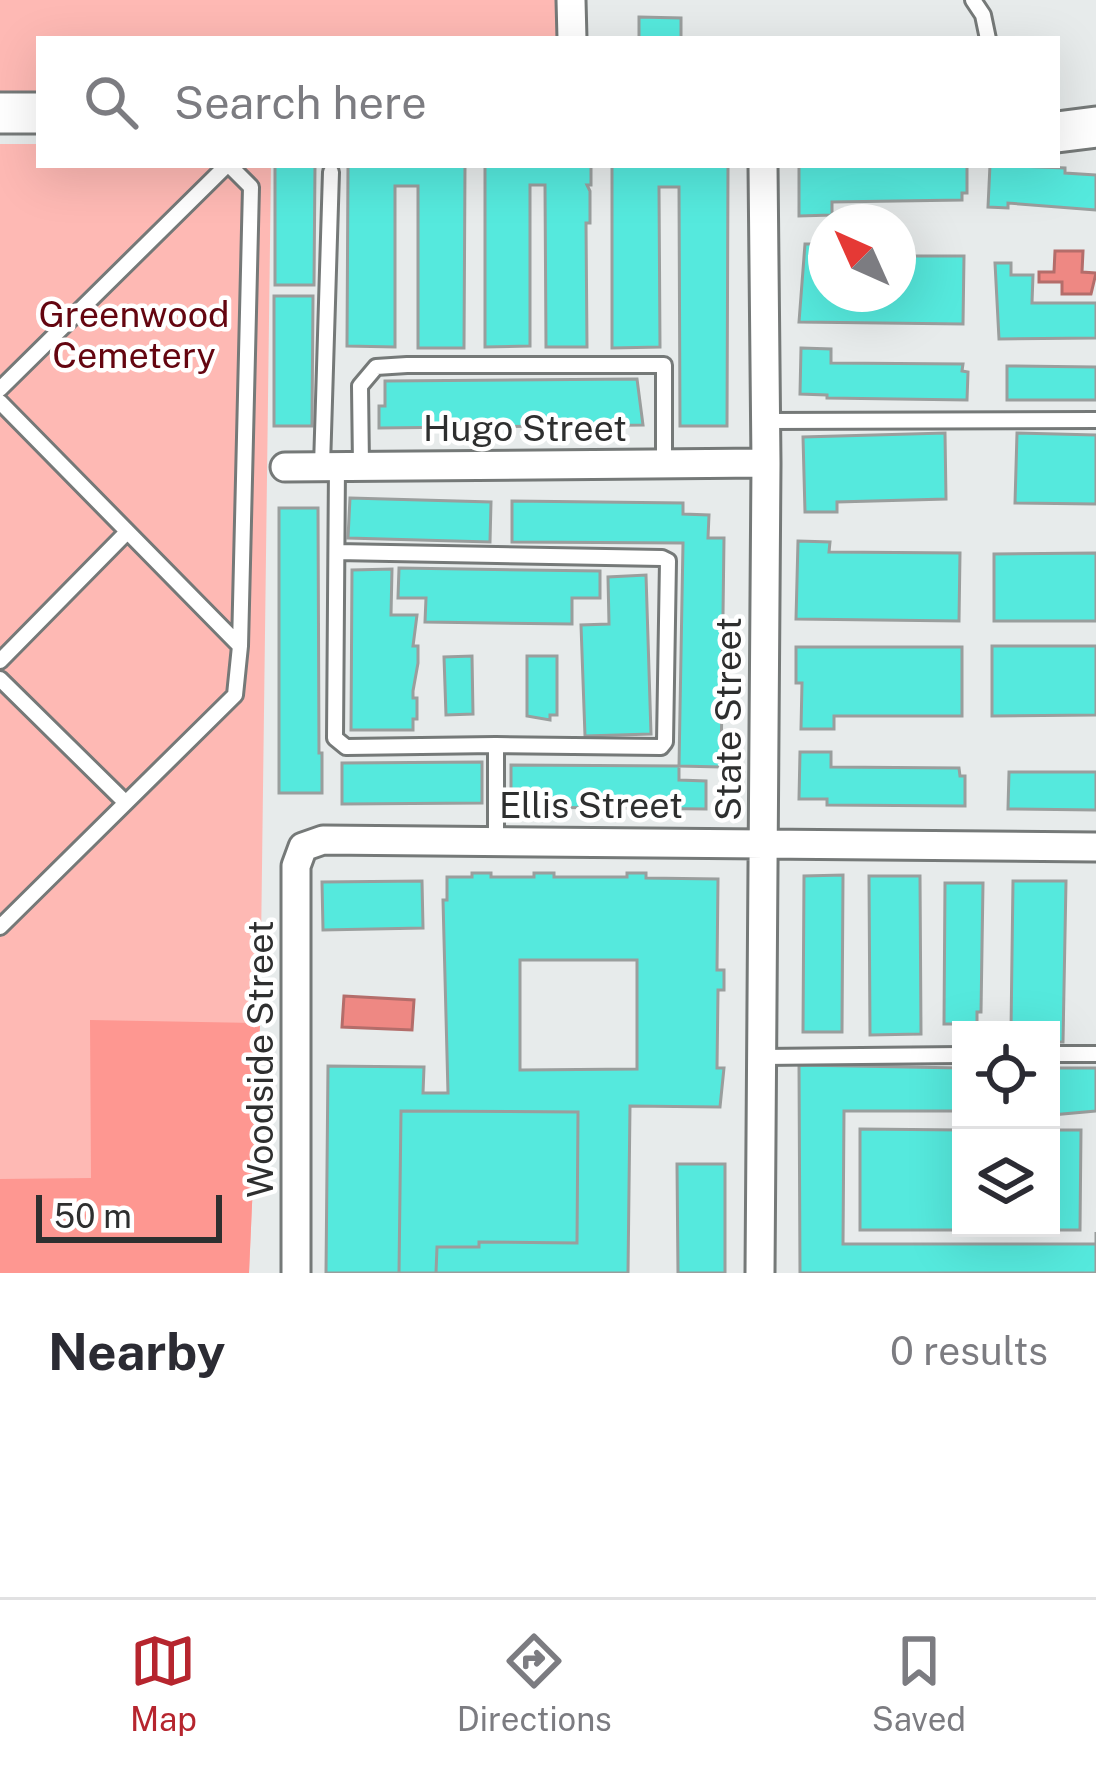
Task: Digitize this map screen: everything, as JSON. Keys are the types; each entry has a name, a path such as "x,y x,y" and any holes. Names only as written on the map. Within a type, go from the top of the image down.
{"street":[{"path":"571,0 572,36"},
{"path":"0,112 36,113"},
{"name":"State Street","path":"760,1273 766,464 763,168"},
{"name":"Hugo Street","path":"285,467 766,464"},
{"name":"Ellis Street","path":"303,847 323,841 496,841 1096,847"},
{"name":"Woodside Street","path":"296,1273 296,866 303,847"}],"lane":[{"path":"974,0 987,36"},
{"path":"0,388 225,168"},
{"path":"0,927 236,694 250,187 231,168"},
{"path":"331,172 340,466 337,552 335,738 346,747 661,748 668,561 337,552"},
{"path":"340,466 360,386 376,367 407,365 664,365 664,463"},
{"path":"0,402 240,646"},
{"path":"766,422 1096,421"},
{"path":"0,661 128,532"},
{"path":"0,679 125,802"},
{"path":"496,745 496,841"},
{"path":"1060,1054 1096,1054"},
{"path":"762,1057 952,1055"}],"green space":[{"path":"0,0 565,0 566,36 36,36 36,92 0,91"},
{"name":"Greenwood Cemetery","path":"0,144 36,144 36,168 271,168 260,1023 249,1273 0,1273"}],"shaded area":[{"path":"1055,251 1083,251 1082,272 1096,273 1091,294 1062,294 1062,282 1039,282 1039,272 1054,272"},
{"path":"344,996 414,1000 412,1030 342,1027"},
{"path":"90,1020 260,1023 249,1273 0,1273 0,1179 91,1178"}],"building":[{"path":"639,17 681,18 681,36 639,36"},
{"path":"275,168 315,168 314,285 275,285"},
{"path":"348,168 465,168 464,348 418,348 418,186 395,186 395,347 347,346"},
{"path":"485,168 591,168 591,185 587,185 590,223 586,223 587,347 546,347 545,185 530,185 530,346 485,347"},
{"path":"612,168 728,168 727,426 680,426 679,187 659,187 660,347 612,348"},
{"path":"799,168 967,168 967,193 962,193 962,200 808,204 808,216 799,216"},
{"path":"990,168 1065,168 1065,173 1096,175 1096,210 1008,203 1008,208 988,207"},
{"path":"805,244 808,312 916,312 916,256 964,256 963,324 799,322"},
{"path":"995,263 1011,263 1011,275 1033,275 1032,303 1096,303 1096,338 999,339"},
{"path":"274,296 313,296 312,426 274,426"},
{"path":"801,348 831,349 831,363 963,364 962,371 968,372 967,400 800,394"},
{"path":"1007,366 1096,367 1096,400 1007,400"},
{"path":"637,379 643,425 379,428 385,381"},
{"path":"945,433 946,499 837,502 837,512 805,512 803,437"},
{"path":"1017,433 1096,435 1096,504 1015,503"},
{"path":"350,498 491,502 490,542 348,538"},
{"path":"512,501 683,503 683,514 709,515 708,538 724,538 721,767 679,766 683,543 512,542"},
{"path":"279,508 318,508 322,793 279,793"},
{"path":"798,541 830,542 829,552 960,553 959,621 796,619"},
{"path":"1096,553 1096,621 994,621 994,554"},
{"path":"399,568 600,571 600,598 572,598 572,624 425,622 426,598 398,598"},
{"path":"392,569 391,615 417,615 413,698 417,698 417,719 413,719 413,730 351,730 352,570"},
{"path":"646,575 651,734 585,736 581,625 609,624 608,577"},
{"path":"992,646 1096,646 1096,715 992,716"},
{"path":"796,647 962,647 962,716 834,716 834,729 801,729 802,683 796,683"},
{"path":"472,656 473,714 446,715 444,657"},
{"path":"527,656 557,656 557,715 550,715 550,720 527,716"},
{"path":"800,752 831,752 831,767 959,768 960,776 965,776 965,806 827,805 827,799 799,799"},
{"path":"482,762 482,803 342,804 342,763"},
{"path":"511,765 679,766 679,780 706,781 706,809 511,807"},
{"path":"1009,772 1096,772 1096,810 1008,809"},
{"path":"472,873 627,877 627,873 646,873 646,878 718,879 717,970 724,970 724,990 718,990 717,1068 724,1068 720,1107 630,1106 628,1273 436,1273 437,1247 479,1247 479,1242 577,1243 578,1112 401,1111 399,1273 326,1273 328,1066 424,1067 423,1093 448,1093 443,900 447,900 447,877 472,877","holes":["520,960 637,960 637,1069 520,1070"]},
{"path":"843,875 842,1032 803,1032 804,876"},
{"path":"869,876 920,876 921,1034 870,1035"},
{"path":"422,881 423,928 323,930 322,882"},
{"path":"1013,881 1066,881 1063,1042 1060,1021 1011,1021"},
{"path":"945,883 983,883 981,1012 977,1012 977,1021 944,1024"},
{"path":"799,1065 952,1068 952,1111 844,1111 843,1244 1096,1244 1096,1273 800,1273"},
{"path":"1060,1068 1096,1068 1096,1111 1060,1114"},
{"path":"401,1111 578,1112 577,1243 479,1242 479,1247 437,1247 436,1273 399,1273"},
{"path":"860,1129 952,1130 952,1230 860,1230"},
{"path":"1060,1130 1081,1130 1080,1230 1060,1230"},
{"path":"677,1164 725,1164 725,1273 678,1273"}]}
